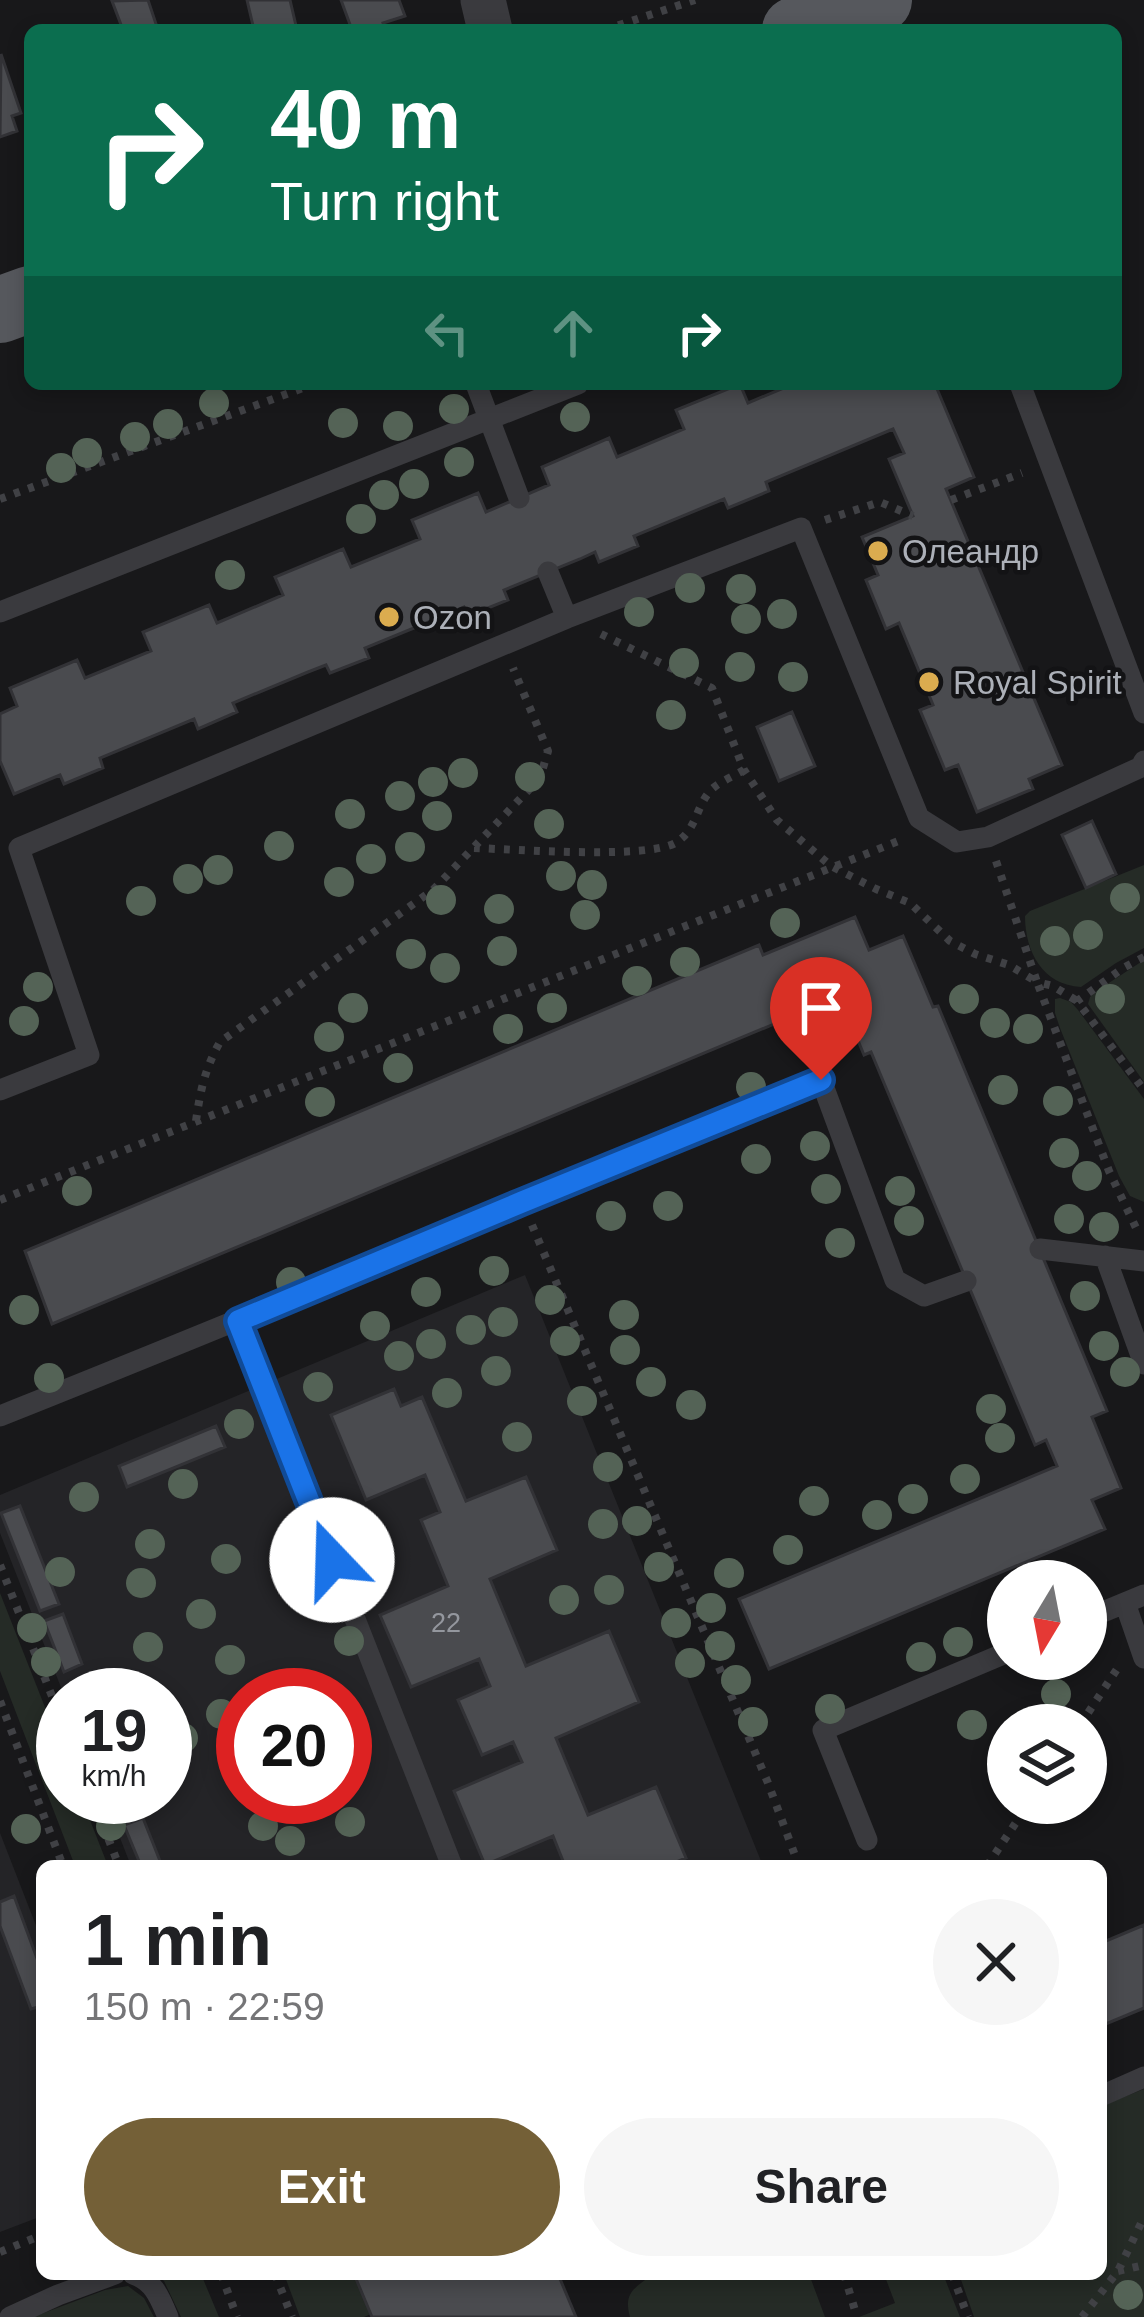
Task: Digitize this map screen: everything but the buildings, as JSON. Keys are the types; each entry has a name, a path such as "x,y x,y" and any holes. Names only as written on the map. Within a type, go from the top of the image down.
{"main road":[{"path":"815,24 879,5"}],"lane":[{"path":"478,390 519,498"},
{"path":"0,612 563,390"},
{"path":"1022,390 1144,713"},
{"path":"0,1090 89,1055 19,848 567,618 801,528 919,818 957,842 988,837 1141,767 1144,761"},
{"path":"548,572 567,618"},
{"path":"0,1416 821,1080 895,1280 924,1296 966,1281"},
{"path":"1040,1249 1144,1261"},
{"path":"1105,1256 1144,1364"},
{"path":"238,1321 450,1860"},
{"path":"1134,1599 1141,1648"},
{"path":"867,1840 823,1730 987,1661"},
{"path":"1107,2093 1144,2077"},
{"path":"10,2317 99,2280"},
{"path":"146,2280 168,2317"}],"path":[{"path":"622,24 695,0"},
{"path":"0,499 298,390"},
{"path":"951,500 1050,462"},
{"path":"801,528 880,502 913,516"},
{"path":"567,618 712,688 744,770 777,820 831,866 910,903 950,940 1077,1000 1144,1090"},
{"path":"196,1121 201,1085 220,1042 433,890 540,778 548,751 503,645"},
{"path":"474,848 630,852 674,845 693,827 713,789 744,770"},
{"path":"0,1200 934,828"},
{"path":"988,837 1109,1171 1134,1214 1144,1244"},
{"path":"1077,1000 1144,957"},
{"path":"522,1202 797,1860"},
{"path":"0,1565 41,1668"},
{"path":"1097,1704 1141,1648"},
{"path":"0,1701 61,1860"},
{"path":"103,1824 117,1860"},
{"path":"991,1860 1015,1824"},
{"path":"1082,2317 1118,2271 1144,2217"},
{"path":"0,2252 36,2237"},
{"path":"1118,2271 1144,2265"},
{"path":"222,2280 237,2317"},
{"path":"277,2280 292,2317"},
{"path":"846,2280 857,2317"},
{"path":"954,2280 968,2317"}],"shaded area":[{"path":"1144,865 1144,948 1081,987 1047,973 1028,942 1025,916"},
{"path":"1144,960 1144,1082 1088,1004 1095,992"},
{"path":"1055,999 1078,1010 1144,1099 1144,1202 1130,1196 1119,1176 1055,1013"},
{"path":"525,1275 761,1860 129,1860 115,1824 192,1824 192,1668 53,1668 0,1533 0,1495"},
{"path":"0,1593 36,1684 36,1765 0,1671"},
{"path":"59,1824 92,1824 106,1860 73,1860"},
{"path":"0,1833 36,1926 36,2218 0,2232"},
{"path":"1144,2089 1144,2317 974,2317 961,2280 1107,2280 1107,2104"},
{"path":"204,2280 219,2317 181,2317 164,2281"},
{"path":"286,2280 357,2280 371,2314 364,2317 300,2317"},
{"path":"645,2280 811,2280 825,2317 630,2317 629,2296"},
{"path":"886,2280 945,2280 960,2317 859,2317 895,2303"},
{"path":"128,2286 144,2298 154,2317 33,2317 105,2290"}],"place":[{"name":"Олеандр","path":"878,551"},
{"name":"Ozon","path":"389,617"},
{"name":"Royal Spirit","path":"929,682"}],"route":[{"path":"332,1560 238,1321 821,1080"}]}
